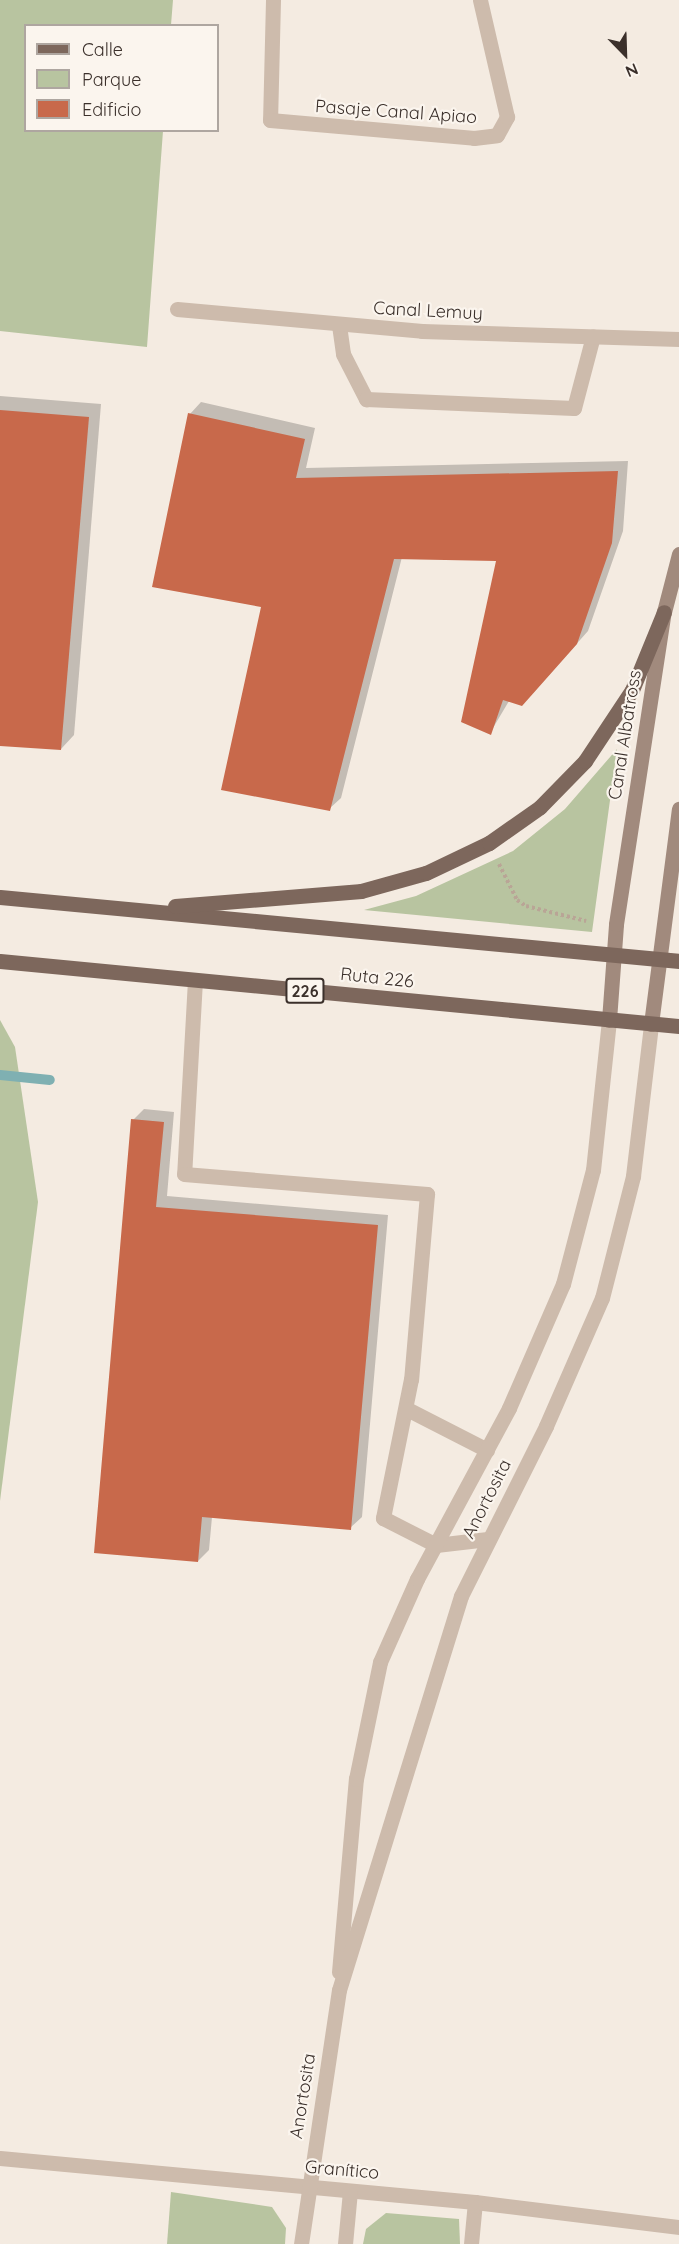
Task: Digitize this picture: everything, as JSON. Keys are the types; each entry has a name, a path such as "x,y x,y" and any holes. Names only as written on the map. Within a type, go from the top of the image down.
{"main road":[{"path":"133,909 362,891 426,873 489,843 540,807 585,761 632,690 664,612"},
{"path":"0,897 679,961"},
{"name":"Ruta 226","path":"0,961 679,1026"}],"street":[{"name":"Pasaje Canal Apiao","path":"273,0 270,120 474,138 497,135 507,117 480,0"},
{"name":"Canal Lemuy","path":"177,309 339,325 679,339"},
{"path":"339,325 343,354 366,399 389,400 574,408 593,336"},
{"name":"Canal Albatross","path":"609,1020 616,924 664,612 679,554"},
{"path":"651,1024 660,928 679,809"},
{"path":"195,980 184,1174 427,1194 406,1409 383,1518 436,1545 488,1539"},
{"name":"Anortosita","path":"339,1990 340,1914 369,1704 395,1623 487,1450 539,1343 583,1222 609,1020"},
{"name":"Anortosita","path":"301,2244 339,1990 440,1656 488,1539 576,1360 622,1234 651,1024"},
{"path":"406,1409 487,1450"},
{"name":"Granítico","path":"0,2158 475,2202 679,2227"},
{"path":"345,2244 350,2190"},
{"path":"471,2244 475,2202"}],"path":[{"path":"489,843 517,900 533,909 586,921"}],"green space":[{"path":"0,0 173,0 171,24 24,24 24,132 163,132 147,347 0,331"},
{"path":"617,749 592,932 364,910 416,896 513,851 565,809"},
{"path":"0,1020 15,1047 38,1202 0,1501"},
{"path":"171,2192 272,2207 286,2228 285,2244 167,2244"},
{"path":"386,2213 459,2219 460,2244 363,2244 366,2229"}],"building":[{"path":"0,410 89,417 61,750 0,746"},
{"path":"188,413 305,439 296,478 618,471 612,543 577,644 522,706 503,700 491,735 461,722 496,561 394,559 330,811 221,790 261,607 152,587"},
{"path":"131,1119 164,1122 156,1207 378,1225 351,1530 202,1517 198,1562 94,1553"}],"waterway":[{"path":"0,1075 50,1080"}]}
